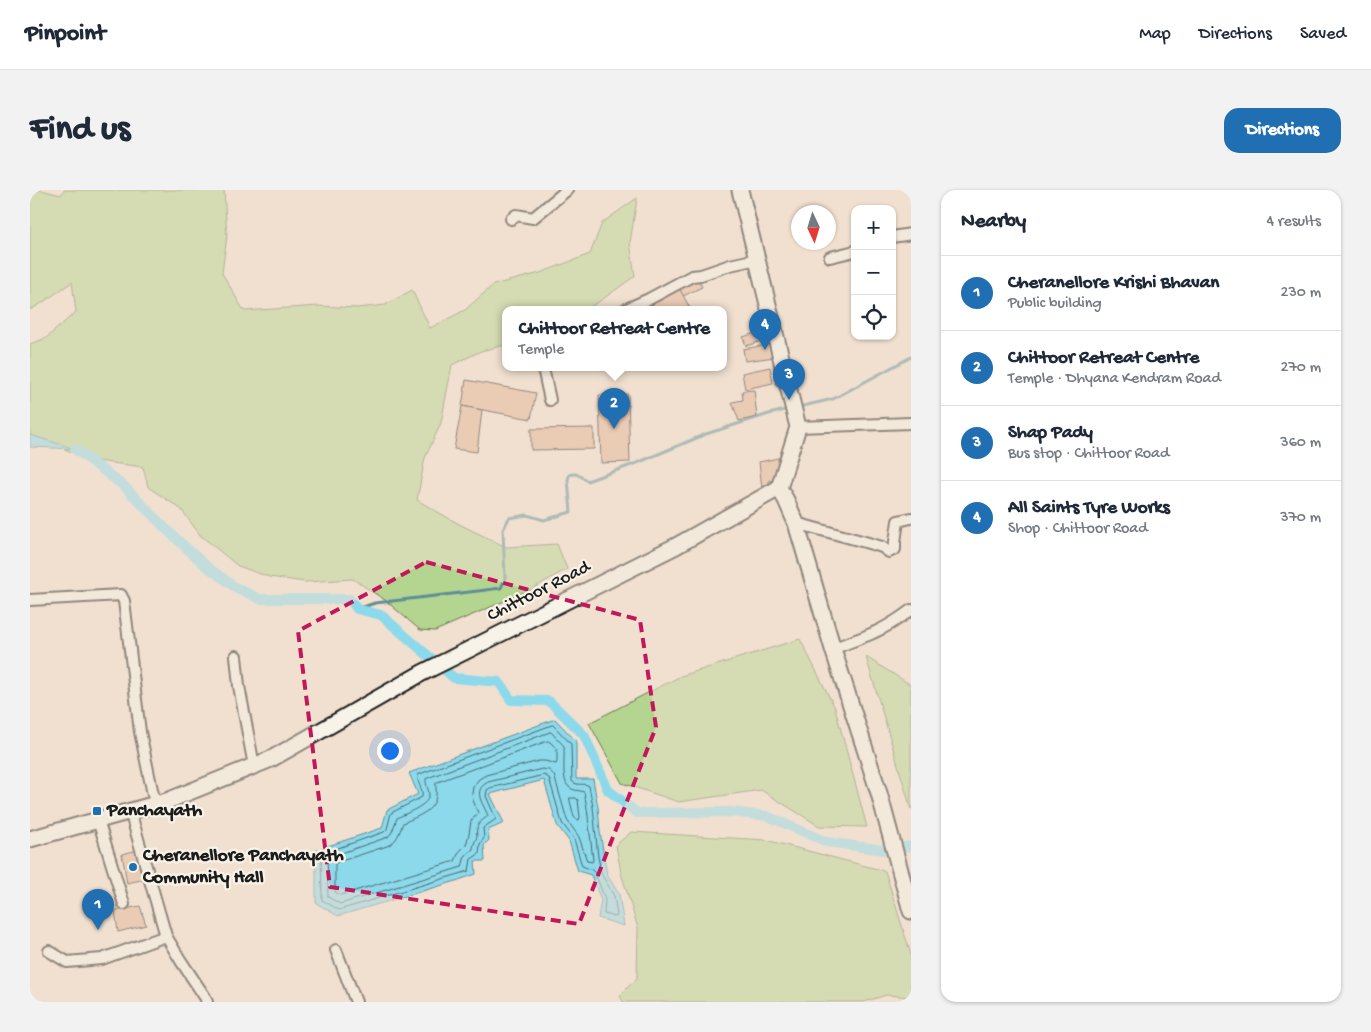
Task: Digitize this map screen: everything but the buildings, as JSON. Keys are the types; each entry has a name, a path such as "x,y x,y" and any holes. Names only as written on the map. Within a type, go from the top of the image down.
{"main road":[{"path":"740,190 798,426 779,488 796,523 833,650 879,793 911,911"},
{"name":"Chittoor Road","path":"30,839 167,801 271,759 422,674 676,546 779,488"}],"street":[{"path":"511,220 516,215 533,218 567,190"},
{"path":"896,236 911,234"},
{"path":"830,257 851,252"},
{"path":"633,306 692,276 757,259"},
{"path":"544,371 550,400"},
{"path":"798,426 911,423"},
{"path":"796,523 882,547 889,552 895,549 894,542 898,521 911,518"},
{"path":"30,600 121,595 124,601 140,732 155,804"},
{"path":"833,650 872,634 909,615"},
{"path":"236,656 239,686 254,766"},
{"path":"130,811 166,936 208,1002"},
{"path":"98,820 124,904"},
{"path":"48,951 67,962 102,959 166,936"},
{"path":"336,950 356,1002"}],"highlighted area":[{"path":"426,562 640,620 656,727 579,924 330,887 298,631"}],"green space":[{"path":"41,190 61,195 64,190 224,190 227,236 222,273 244,311 319,306 357,308 385,305 412,290 430,328 465,310 493,285 540,273 590,254 602,223 637,198 630,243 635,276 592,306 502,306 502,346 481,351 452,365 441,423 425,458 417,500 459,524 506,547 557,544 567,569 530,590 435,631 420,630 385,600 353,579 305,582 269,577 238,566 200,535 181,509 148,487 143,467 89,460 30,435 30,344 46,338 76,312 72,282 30,310 30,191"},
{"path":"800,639 835,708 867,827 819,826 761,790 679,802 622,783 589,723 681,676"},
{"path":"866,657 911,685 911,809"},
{"path":"631,832 766,840 885,871 911,955 911,997 886,995 864,1002 623,1002 620,995 637,978 638,928 621,873 616,845"}],"water":[{"path":"30,435 75,449 30,447"},
{"path":"555,719 576,741 576,779 593,779 607,875 619,894 624,926 598,918 601,900 591,875 578,871 569,841 557,825 544,780 490,794 504,823 488,830 489,840 484,845 485,861 475,861 476,874 338,916 316,903 316,850 382,828 387,810 418,794 409,773"}],"waterway":[{"path":"803,406 833,399 911,357"},
{"path":"357,609 375,603 501,588 505,579 503,530 509,518 527,515 544,520 571,512 569,475 577,474 587,481 637,463 706,434 785,410"},
{"path":"75,449 125,487 206,566 235,587 260,599 350,599 357,609 381,615 454,678 499,682 511,700 549,701 584,735 608,790 637,813 730,812 767,816 827,842 883,850 911,846"}],"place":[{"name":"All Saints Tyre Works","path":"765,350"},
{"name":"Shap Pady","path":"789,400"},
{"name":"Chittoor Retreat Centre","path":"614,429"},
{"name":"Panchayath","path":"97,811"},
{"name":"Cheranellore Panchayath Community Hall","path":"133,867"},
{"name":"Cheranellore Krishi Bhavan","path":"98,930"}]}
